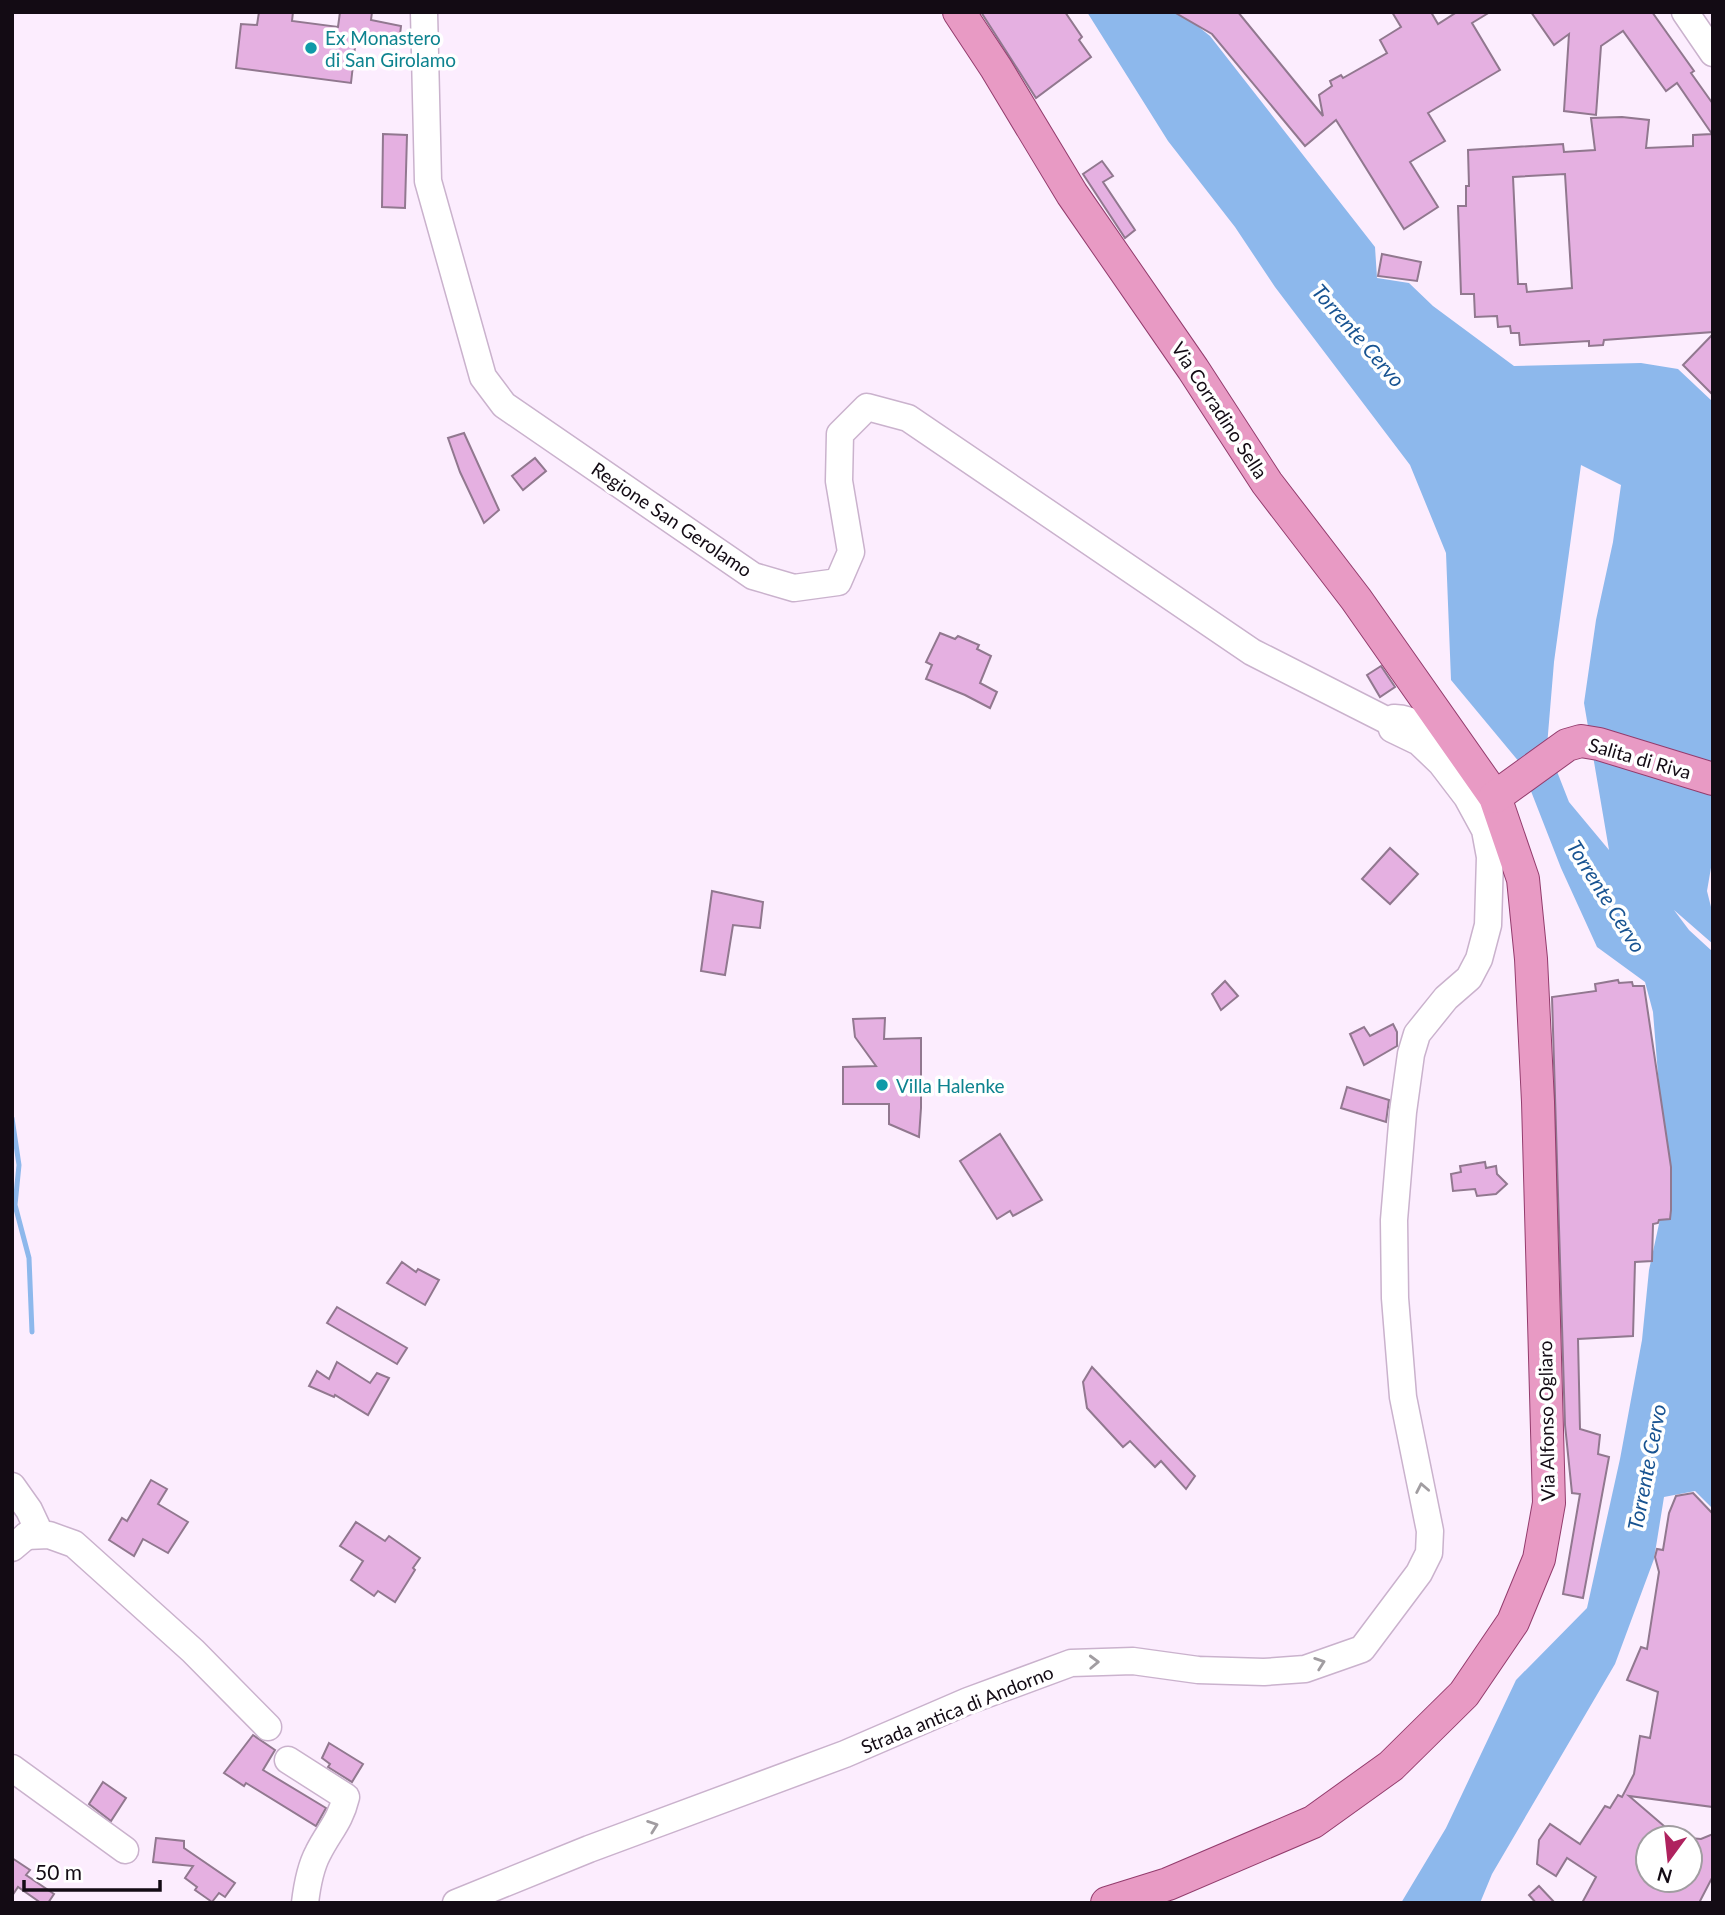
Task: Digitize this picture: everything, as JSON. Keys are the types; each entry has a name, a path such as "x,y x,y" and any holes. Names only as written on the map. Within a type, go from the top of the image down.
{"main road":[{"name":"Via Corradino Sella","path":"959,12 1072,194 1268,483 1495,786"},
{"name":"Salita di Riva","path":"1495,786 1567,745 1581,741 1713,779"},
{"name":"Via Alfonso Ogliaro","path":"1107,1903 1168,1884 1313,1822 1391,1766 1464,1694 1513,1622 1539,1559 1549,1503 1538,1102 1531,958 1523,879 1495,786"}],"street":[{"name":"Regione San Gerolamo","path":"424,12 428,181 483,377 504,405 753,576 794,587 838,582 851,552 839,481 839,434 867,407 908,418 1252,652 1395,728"},
{"path":"1685,12 1713,53"},
{"path":"1395,728 1394,718 1415,724 1441,741 1495,786"},
{"name":"Strada antica di Andorno","path":"456,1903 589,1849 845,1755 968,1701 1071,1663 1133,1661 1198,1670 1264,1672 1305,1669 1362,1649 1419,1573 1429,1553 1430,1531 1403,1398 1395,1298 1394,1220 1411,1054 1417,1034 1447,998 1469,978 1479,959 1488,925 1490,857 1485,830 1467,797 1441,763 1419,742 1395,728"},
{"path":"12,1486 29,1510 25,1537 49,1535 74,1544 193,1651 268,1727"},
{"path":"288,1760 346,1797 342,1816 318,1854 308,1882 305,1903"},
{"path":"12,1768 125,1850"}],"water":[{"name":"Torrente Cervo","path":"1087,12 1180,12 1210,36 1375,247 1377,278 1409,283 1433,306 1514,366 1641,363 1678,369 1713,402 1713,856 1707,891 1713,915 1713,944 1674,910 1689,930 1713,952 1713,1509 1695,1491 1664,1497 1654,1559 1615,1664 1492,1874 1480,1903 1401,1903 1446,1828 1516,1680 1587,1608 1620,1459 1642,1340 1649,1270 1667,1187 1653,1012 1645,982 1597,947 1561,868 1520,763 1451,680 1446,553 1410,465 1275,287 1235,227 1168,141","holes":["1581,465 1621,485 1584,703 1609,850 1569,802 1547,746 1554,662"]}],"building":[{"name":"Ex Monastero di San Girolamo","path":"259,12 293,12 292,21 338,27 340,12 372,12 371,20 401,26 399,43 356,38 351,83 236,68 241,24 257,25"},
{"path":"981,12 1065,12 1082,37 1079,40 1091,57 1036,98"},
{"path":"1174,12 1238,12 1323,116 1319,95 1332,86 1330,81 1341,75 1343,78 1387,53 1380,40 1401,27 1392,12 1431,12 1438,24 1457,12 1490,12 1472,23 1500,70 1428,113 1445,141 1410,162 1438,207 1404,229 1336,120 1305,146 1212,34"},
{"path":"1531,12 1652,12 1694,71 1691,73 1713,104 1713,332 1604,340 1603,345 1589,346 1589,341 1520,345 1519,333 1511,333 1510,326 1498,327 1497,316 1475,317 1474,294 1461,294 1458,206 1466,206 1466,186 1469,186 1468,150 1563,144 1564,152 1595,150 1591,118 1649,120 1646,148 1693,146 1693,135 1712,134 1677,83 1666,91 1623,31 1601,46 1596,115 1564,111 1569,34 1554,45","holes":["1565,174 1572,288 1527,292 1526,284 1518,284 1513,177"]},
{"path":"383,134 407,135 405,208 382,207"},
{"path":"1102,161 1113,176 1103,182 1135,230 1125,238 1083,174"},
{"path":"1382,254 1421,262 1417,281 1378,276"},
{"path":"1713,334 1713,395 1683,365"},
{"path":"464,433 499,510 484,523 460,472 448,438"},
{"path":"535,458 546,471 523,490 512,476"},
{"path":"940,633 955,639 958,636 979,645 977,649 991,656 980,683 997,692 990,708 926,679 932,665 926,662"},
{"path":"1381,666 1395,687 1380,697 1367,675"},
{"path":"1390,848 1418,874 1390,904 1362,879"},
{"path":"712,891 763,902 760,928 733,925 725,975 701,971"},
{"path":"1618,980 1619,983 1632,982 1633,986 1644,986 1671,1167 1671,1210 1670,1219 1659,1220 1653,1224 1652,1261 1635,1262 1633,1336 1578,1339 1580,1429 1600,1435 1598,1454 1609,1457 1583,1598 1563,1594 1580,1494 1572,1493 1565,1425 1552,997 1596,991 1595,984"},
{"path":"1225,981 1238,996 1221,1010 1212,994"},
{"name":"Villa Halenke","path":"885,1018 884,1039 921,1038 919,1137 889,1124 889,1104 843,1104 843,1067 876,1066 855,1037 853,1019"},
{"path":"1393,1024 1397,1032 1397,1046 1364,1065 1350,1034 1364,1027 1370,1036"},
{"path":"1347,1087 1389,1100 1386,1122 1341,1108"},
{"path":"1000,1134 1042,1200 1013,1216 1010,1211 997,1219 960,1161"},
{"path":"1485,1162 1486,1168 1496,1166 1497,1174 1507,1184 1496,1194 1477,1196 1475,1189 1453,1191 1451,1174 1461,1172 1460,1166"},
{"path":"402,1262 416,1272 418,1269 439,1280 425,1305 387,1283"},
{"path":"337,1307 407,1348 397,1364 327,1323"},
{"path":"337,1362 370,1383 377,1373 389,1378 368,1415 335,1395 334,1397 309,1386 317,1371 329,1379"},
{"path":"1092,1367 1195,1476 1186,1489 1161,1461 1155,1467 1130,1441 1123,1447 1087,1408 1083,1382"},
{"path":"151,1480 167,1489 158,1504 188,1522 168,1553 143,1539 134,1556 109,1540 122,1518 127,1521"},
{"path":"1693,1493 1713,1514 1713,1807 1629,1796 1662,1824 1634,1824 1634,1894 1704,1894 1699,1903 1582,1903 1596,1877 1567,1858 1556,1876 1537,1864 1539,1840 1550,1824 1580,1844 1605,1806 1610,1808 1618,1795 1622,1797 1634,1774 1640,1736 1650,1738 1658,1692 1627,1680 1641,1647 1647,1649 1659,1572 1655,1557 1657,1549 1663,1550 1669,1513 1676,1496"},
{"path":"356,1522 385,1541 389,1536 420,1558 395,1602 378,1591 374,1596 351,1580 363,1561 340,1546"},
{"path":"253,1735 275,1750 263,1770 326,1808 316,1826 246,1783 244,1786 224,1773"},
{"path":"329,1743 363,1764 352,1782 328,1767 330,1764 322,1758"},
{"path":"103,1782 126,1798 111,1821 89,1804"},
{"path":"1713,1834 1713,1876 1704,1893 1704,1838"},
{"path":"156,1838 184,1841 184,1848 235,1883 225,1897 219,1893 212,1902 195,1890 197,1887 185,1878 193,1866 153,1862"},
{"path":"12,1858 30,1870 26,1875 54,1894 48,1903 41,1903 18,1887 12,1896"},
{"path":"1539,1886 1555,1903 1536,1903 1529,1895"}],"waterway":[{"path":"12,1118 19,1165 15,1205 29,1258 32,1332"}],"place":[{"name":"Ex Monastero di San Girolamo","path":"311,48"},
{"name":"Villa Halenke","path":"882,1085"}]}
